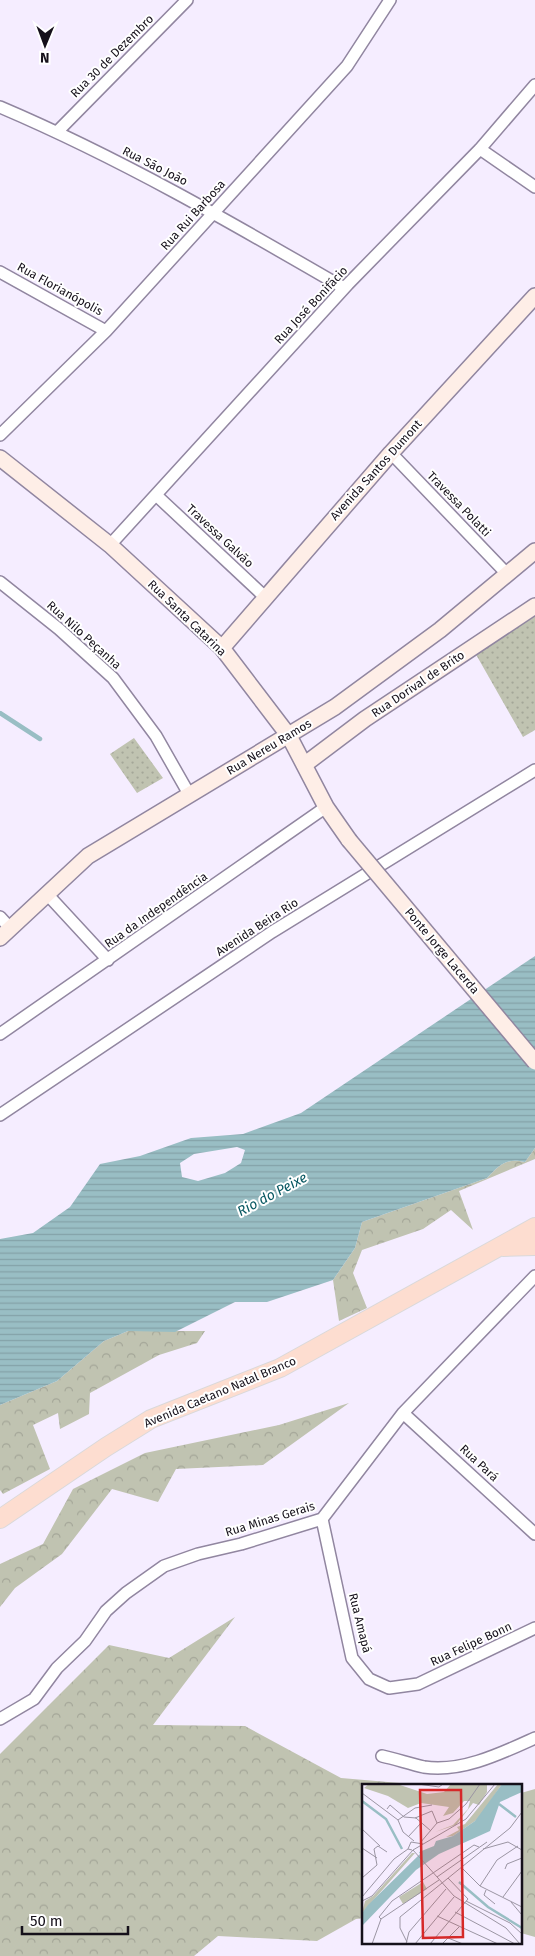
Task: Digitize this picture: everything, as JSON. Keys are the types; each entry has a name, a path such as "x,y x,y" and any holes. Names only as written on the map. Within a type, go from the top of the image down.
{"main road":[{"name":"Avenida Caetano Natal Branco","path":"0,1519 106,1447 152,1419 280,1368 535,1227"},
{"name":"Avenida Caetano Natal Branco","path":"500,1247 535,1246"}],"street":[{"name":"Rua 30 de Dezembro","path":"58,131 187,0"},
{"name":"Rua Rui Barbosa","path":"0,436 106,330 347,66 390,0"},
{"name":"Rua José Bonifácio","path":"110,545 344,288 480,149 535,85"},
{"name":"Rua São João","path":"0,107 58,131 214,212 344,288"},
{"path":"480,149 535,187"},
{"name":"Rua Florianópolis","path":"0,272 106,330"},
{"name":"Avenida Santos Dumont","path":"222,648 391,453 535,297"},
{"name":"Travessa Polatti","path":"391,453 508,575"},
{"name":"Rua Santa Catarina","path":"0,458 110,545 222,648 289,736 326,807 349,840"},
{"name":"Travessa Galvão","path":"156,495 265,597"},
{"name":"Rua Nereu Ramos","path":"3,928 47,894 88,856 335,707 440,630 535,551"},
{"name":"Rua Nilo Peçanha","path":"0,582 59,629 113,678 156,736 189,794"},
{"name":"Rua Dorival de Brito","path":"304,765 365,719 535,606"},
{"name":"Avenida Beira Rio","path":"0,1115 272,932 535,770"},
{"name":"Rua da Independência","path":"0,1034 326,807"},
{"name":"Ponte Jorge Lacerda","path":"349,840 535,1062"},
{"path":"47,894 108,960"},
{"name":"Rua Minas Gerais","path":"0,1719 34,1699 57,1668 85,1640 106,1611 126,1592 164,1566 198,1554 242,1544 322,1519 403,1413 535,1276"},
{"name":"Rua Pará","path":"403,1413 534,1531"},
{"name":"Rua Amapá","path":"322,1519 352,1658 369,1679 389,1688 418,1684"},
{"name":"Rua Felipe Bonn","path":"418,1684 535,1628"},
{"path":"382,1756 425,1767 461,1766 495,1756 535,1738"}],"green space":[{"path":"535,613 535,730 523,737 474,651"},
{"path":"134,738 163,778 137,793 110,754"},
{"path":"535,1148 535,1159 459,1191 473,1230 451,1210 423,1229 362,1250 353,1273 367,1308 339,1321 333,1280 355,1248 362,1222 487,1178 504,1163 513,1161 525,1162"},
{"path":"128,1331 205,1331 197,1343 159,1355 90,1393 89,1414 60,1429 58,1413 33,1425 50,1469 3,1494 0,1490 0,1405 57,1381 104,1341"},
{"path":"349,1403 263,1465 176,1469 158,1502 112,1489 62,1554 15,1588 0,1607 0,1564 43,1544 73,1489 145,1453 279,1425"},
{"path":"235,1617 153,1725 245,1726 341,1778 411,1784 362,1784 362,1918 356,1919 317,1941 218,1936 194,1956 0,1956 0,1754 109,1645 169,1658"},
{"path":"535,1789 535,1937 522,1933 522,1793"}],"water":[{"name":"Rio do Peixe","path":"535,956 535,1148 525,1162 513,1161 504,1163 487,1178 362,1222 355,1248 333,1280 267,1302 235,1302 175,1332 128,1331 104,1341 57,1381 0,1405 0,1239 33,1233 70,1207 100,1164 140,1156 191,1138 243,1134 301,1113","holes":["237,1147 245,1150 241,1163 225,1173 198,1181 182,1177 180,1163 194,1154"]}],"waterway":[{"path":"0,713 40,739"}]}
